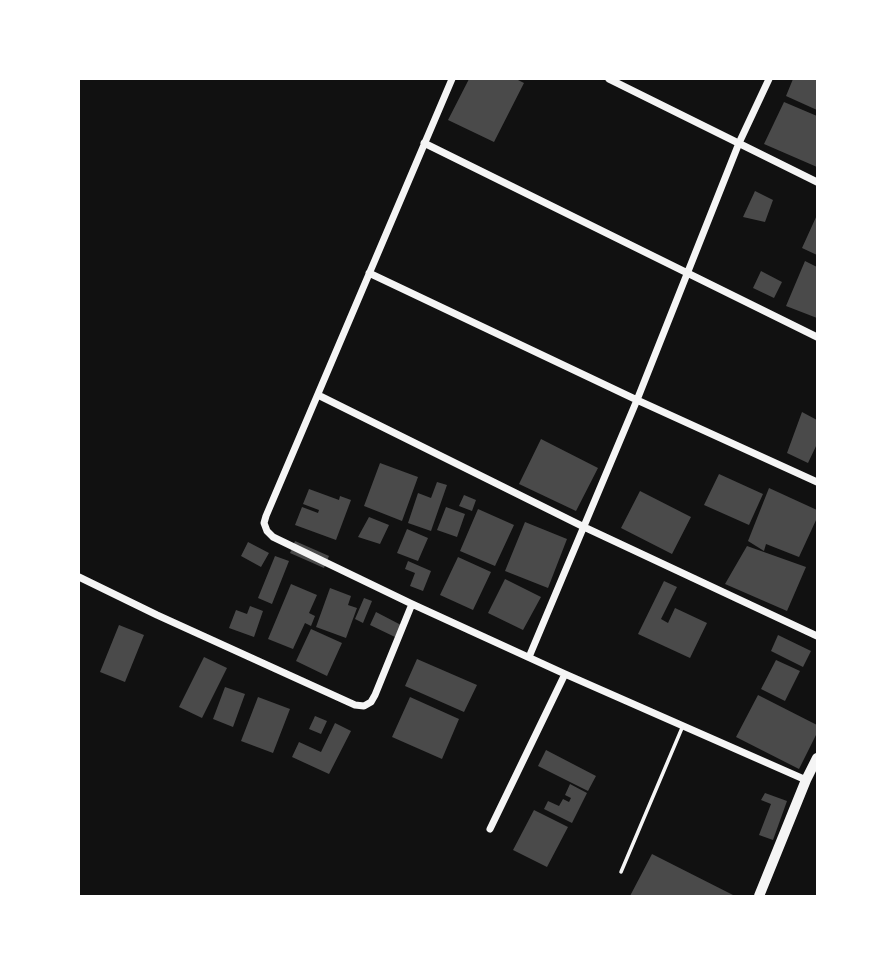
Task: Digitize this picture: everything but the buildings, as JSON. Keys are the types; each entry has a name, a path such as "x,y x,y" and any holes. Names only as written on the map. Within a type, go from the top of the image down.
{"street":[{"path":"452,79 266,516 264,523 267,531 273,537 412,604 806,780"},
{"path":"609,79 817,182"},
{"path":"529,657 637,400 739,143 769,79"},
{"path":"424,143 817,337"},
{"path":"369,272 637,400 817,482"},
{"path":"318,395 584,527 817,636"},
{"path":"79,577 355,705 365,706 375,695 412,604"},
{"path":"490,829 565,674"},
{"path":"759,896 817,758"}],"lane":[{"path":"621,872 683,726"}]}
